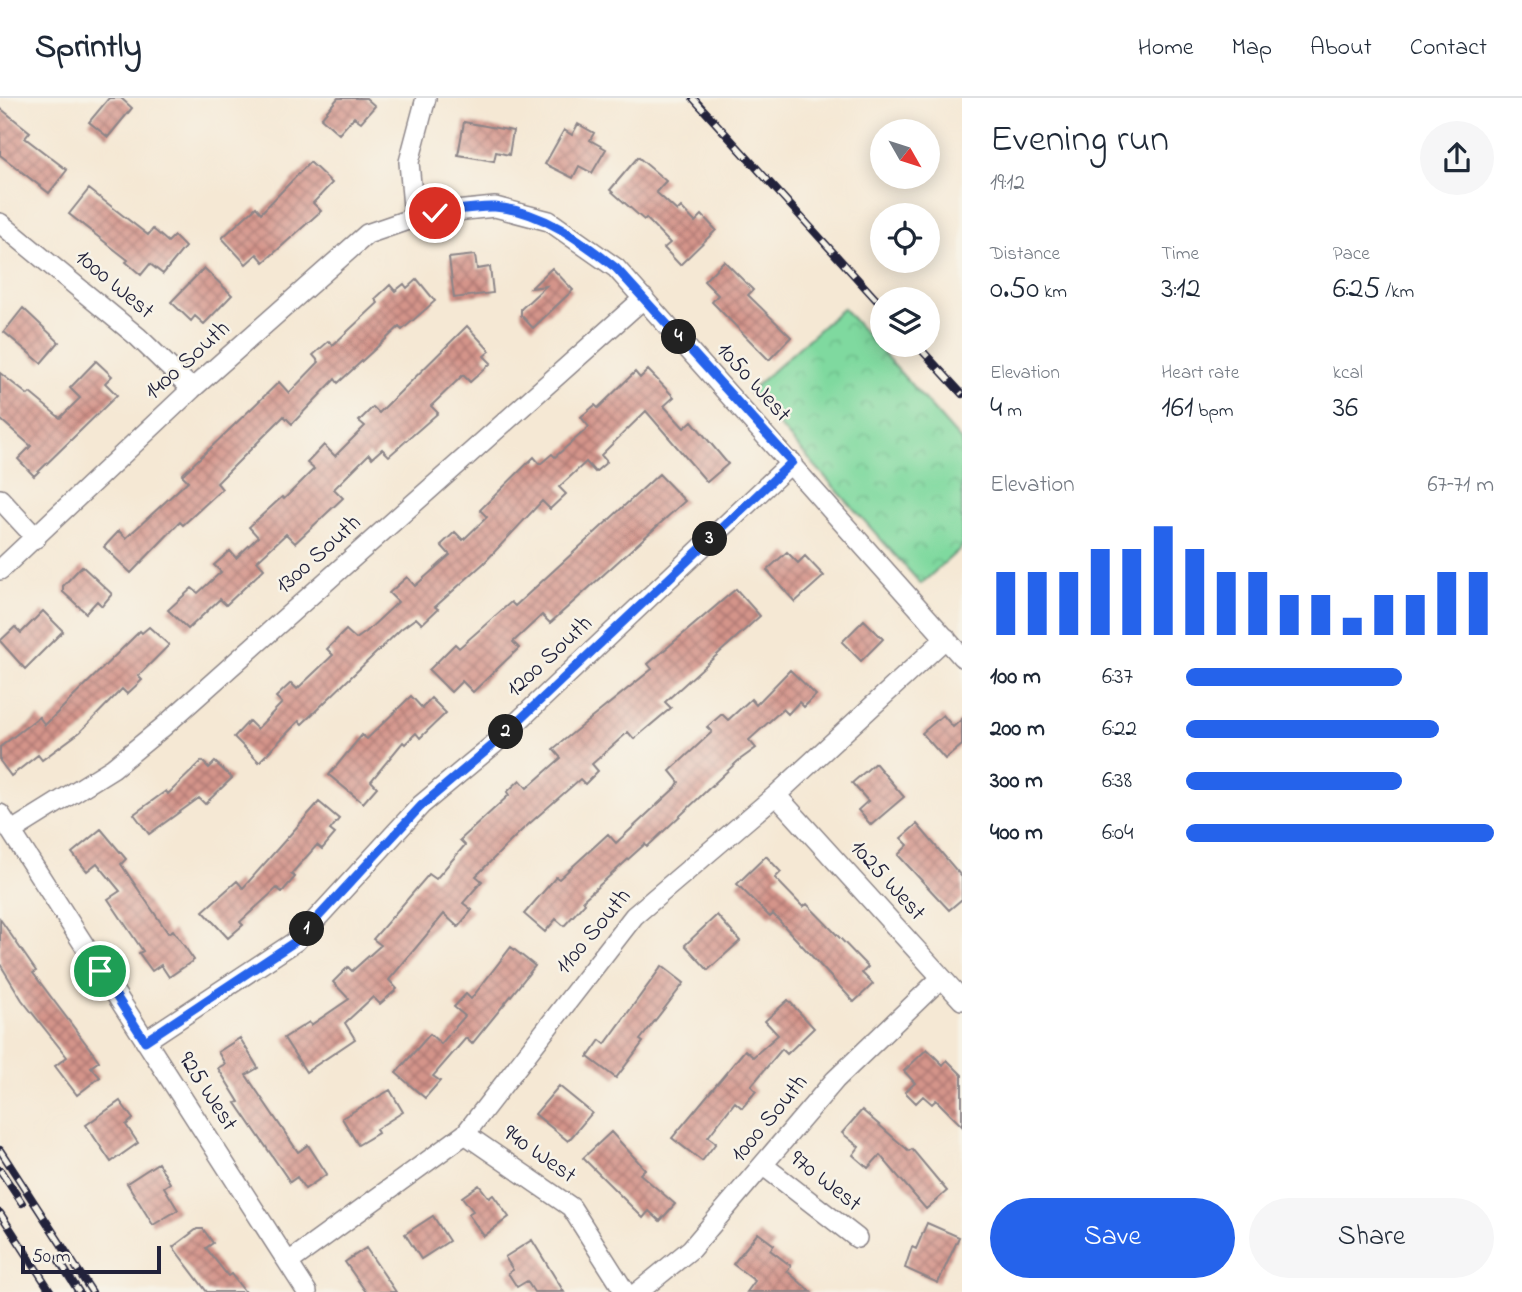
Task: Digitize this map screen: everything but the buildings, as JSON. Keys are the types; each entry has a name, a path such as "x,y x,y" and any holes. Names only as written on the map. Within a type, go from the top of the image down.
{"street":[{"path":"419,216 408,162 426,98"},
{"name":"1050 West","path":"419,216 495,207 549,221 616,268 792,462 962,657"},
{"name":"1400 South","path":"0,570 192,390 366,234 419,216"},
{"name":"1000 West","path":"0,223 138,337 192,390"},
{"name":"1300 South","path":"12,831 113,768 163,727 644,298"},
{"name":"1200 South","path":"145,1041 296,941 421,806 493,745 792,462"},
{"path":"0,499 36,538"},
{"name":"1100 South","path":"283,1254 466,1134 634,916 776,795 946,638"},
{"name":"1025 West","path":"776,795 962,1000"},
{"name":"925 West","path":"0,814 283,1254"},
{"name":"1000 South","path":"638,1292 691,1249 835,1080 941,978"},
{"name":"940 West","path":"466,1134 571,1207 625,1292"},
{"name":"970 West","path":"764,1166 857,1238"},
{"path":"283,1254 307,1292"}],"green space":[{"path":"843,308 870,338 870,357 887,357 962,442 962,547 921,584 749,392"}],"railway":[{"path":"693,98 870,293"},
{"path":"928,357 962,394"},
{"path":"0,1150 92,1292"},
{"path":"0,1170 22,1203"},
{"path":"0,1213 51,1292"},
{"path":"58,1259 79,1292"}],"route":[{"path":"100,971 145,1041 296,941 421,806 493,745 792,462 616,268 581,241 549,221 495,207 435,213"}]}
